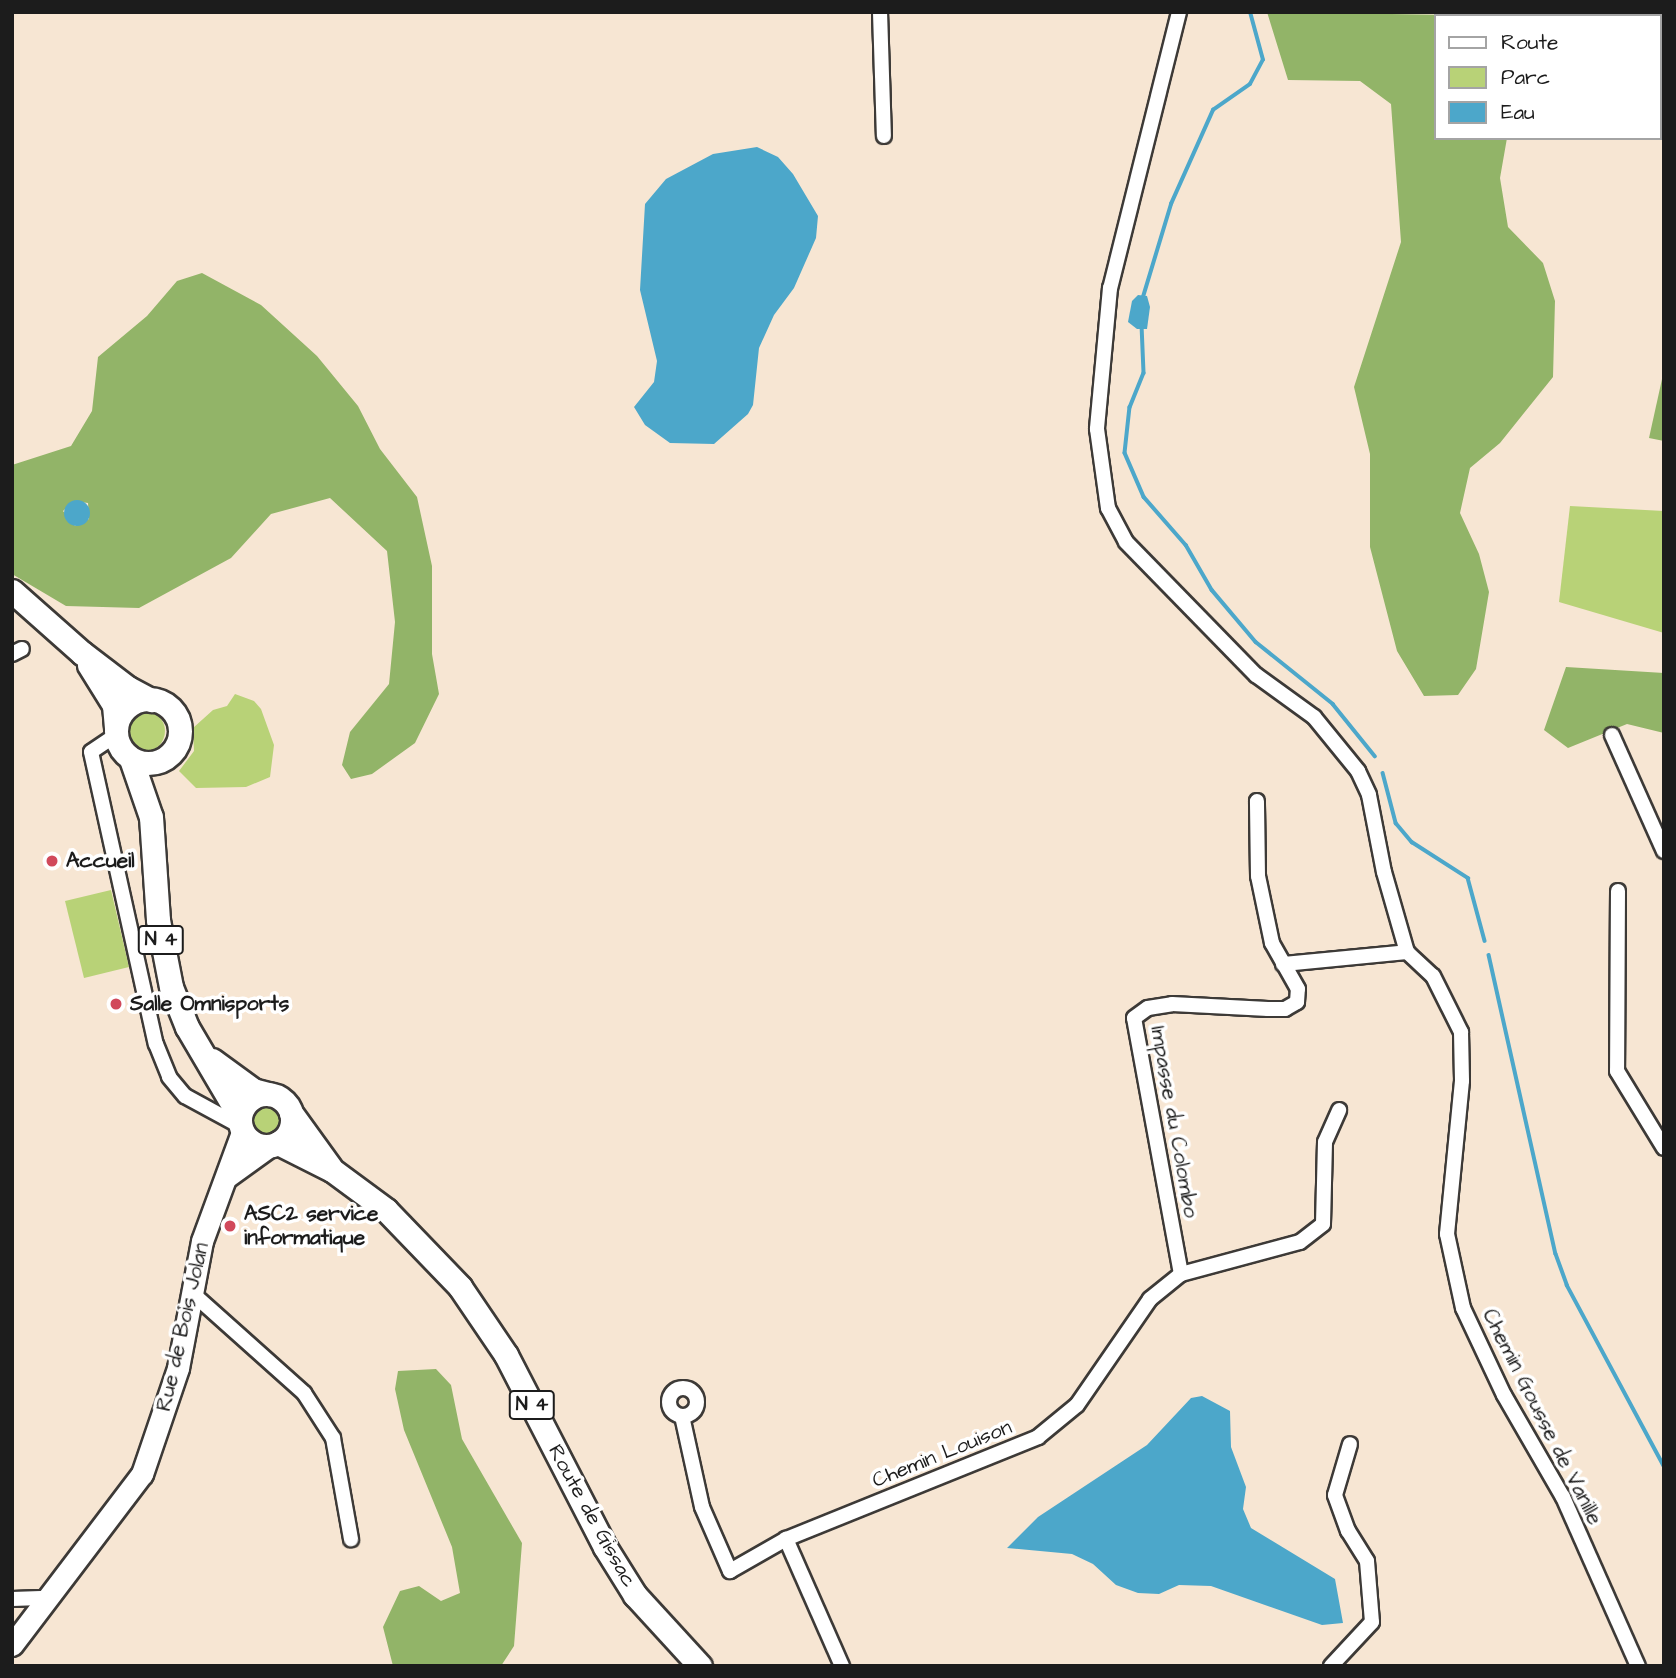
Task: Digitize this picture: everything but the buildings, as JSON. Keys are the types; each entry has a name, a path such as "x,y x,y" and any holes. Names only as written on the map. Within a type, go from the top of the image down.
{"main road":[{"name":"N 4","path":"12,591 82,653 128,688 169,708 179,724 177,744 164,759 151,817"},
{"name":"N 4","path":"82,653 114,705 116,731 131,759 151,817 166,965 178,1005 241,1125 255,1142 274,1144"},
{"path":"116,731 131,704 151,700"},
{"path":"131,759 146,763 164,759"},
{"name":"N 4","path":"204,1054 253,1090 283,1100 291,1113"},
{"path":"241,1125 246,1102 268,1094"},
{"path":"274,1144 291,1127 291,1113"},
{"name":"Route de Gissac","path":"291,1113 332,1170"},
{"name":"Route de Gissac","path":"274,1144 332,1170 413,1234 484,1318 605,1547 635,1595 700,1666"}],"street":[{"path":"880,12 884,136"},
{"path":"1179,12 1110,288 1097,429 1108,508 1126,542 1256,675 1314,718 1358,771 1369,795 1384,872 1407,952 1283,964"},
{"path":"116,731 91,752 158,1052 169,1077 185,1096 241,1125"},
{"path":"1612,735 1664,851"},
{"name":"Impasse du Colombo","path":"1181,1274 1135,1018 1148,1008 1172,1004 1285,1009 1297,1002 1297,989 1272,943 1258,876 1257,802"},
{"path":"1618,891 1617,1070 1664,1148"},
{"name":"Chemin Gousse de Vanille","path":"1407,952 1433,976 1461,1032 1462,1081 1447,1234 1463,1308 1504,1395 1563,1497 1637,1666"},
{"path":"1181,1274 1300,1242 1323,1224 1325,1142 1339,1110"},
{"name":"Rue de Bois Jolan","path":"12,1645 142,1474 178,1368 202,1241 228,1176 241,1125"},
{"path":"228,1176 274,1144"},
{"name":"Chemin Louison","path":"682,1416 702,1507 730,1571 786,1539 1038,1437 1077,1405 1150,1299 1181,1274"},
{"path":"191,1292 304,1392 333,1438 351,1539"},
{"path":"1331,1666 1372,1622 1367,1561 1348,1531 1335,1495 1350,1444"},
{"path":"786,1539 842,1666"},
{"path":"12,1599 48,1598"}],"green space":[{"path":"1267,12 1434,15 1434,140 1507,140 1500,178 1508,227 1543,263 1555,301 1553,377 1500,443 1470,468 1460,513 1479,554 1489,592 1476,669 1458,695 1424,696 1397,651 1370,547 1370,454 1354,387 1401,242 1391,104 1360,81 1288,80"},
{"path":"202,273 261,305 317,356 358,406 380,449 417,497 432,566 432,654 439,694 415,743 372,774 351,779 342,765 350,732 389,684 395,622 387,551 330,498 271,514 231,558 139,608 66,606 12,574 12,465 71,446 92,411 98,357 147,316 177,281","holes":["73,501 88,503 89,519 75,526 63,511"]},
{"path":"1664,370 1664,441 1649,438"},
{"path":"1570,506 1664,511 1664,633 1559,602"},
{"path":"1566,667 1664,673 1664,733 1627,724 1568,748 1544,730"},
{"path":"235,694 254,701 261,709 274,745 270,777 246,787 196,788 179,771 194,751 193,728 213,710 227,706"},
{"path":"144,710 159,716 165,731 159,746 144,752 129,746 123,731 129,716"},
{"path":"111,890 129,967 84,978 65,901"},
{"path":"265,1099 280,1105 286,1120 280,1135 265,1141 250,1135 244,1120 250,1105"},
{"path":"436,1369 451,1385 462,1439 522,1543 514,1646 501,1666 393,1666 383,1627 400,1591 419,1586 441,1601 460,1593 452,1547 404,1430 395,1389 398,1371"}],"water":[{"path":"757,147 778,157 793,174 818,216 816,238 794,288 774,315 759,348 753,405 748,414 714,444 670,443 645,425 634,407 654,382 657,361 640,290 645,204 666,179 713,154"},
{"path":"1138,295 1147,296 1150,307 1147,329 1137,329 1128,322 1132,301"},
{"path":"77,500 86,504 90,513 86,522 77,526 68,522 64,513 68,504"},
{"path":"1202,1396 1230,1411 1231,1447 1246,1487 1243,1509 1251,1528 1335,1579 1343,1623 1322,1625 1211,1586 1179,1585 1159,1594 1138,1593 1116,1585 1093,1564 1072,1554 1007,1548 1038,1517 1147,1445 1191,1398"}],"waterway":[{"path":"1143,297 1171,204 1213,110 1250,84 1263,60 1250,12"},
{"path":"1142,325 1144,373 1130,407 1125,453 1144,497 1186,545 1212,590 1256,642 1333,704 1375,756"},
{"path":"1383,773 1396,823 1412,842 1468,878 1485,941"},
{"path":"1489,955 1556,1254 1567,1285 1664,1466"}],"place":[{"name":"Accueil","path":"52,861"},
{"name":"Salle Omnisports","path":"116,1004"},
{"name":"ASC2 service informatique","path":"230,1226"}]}
